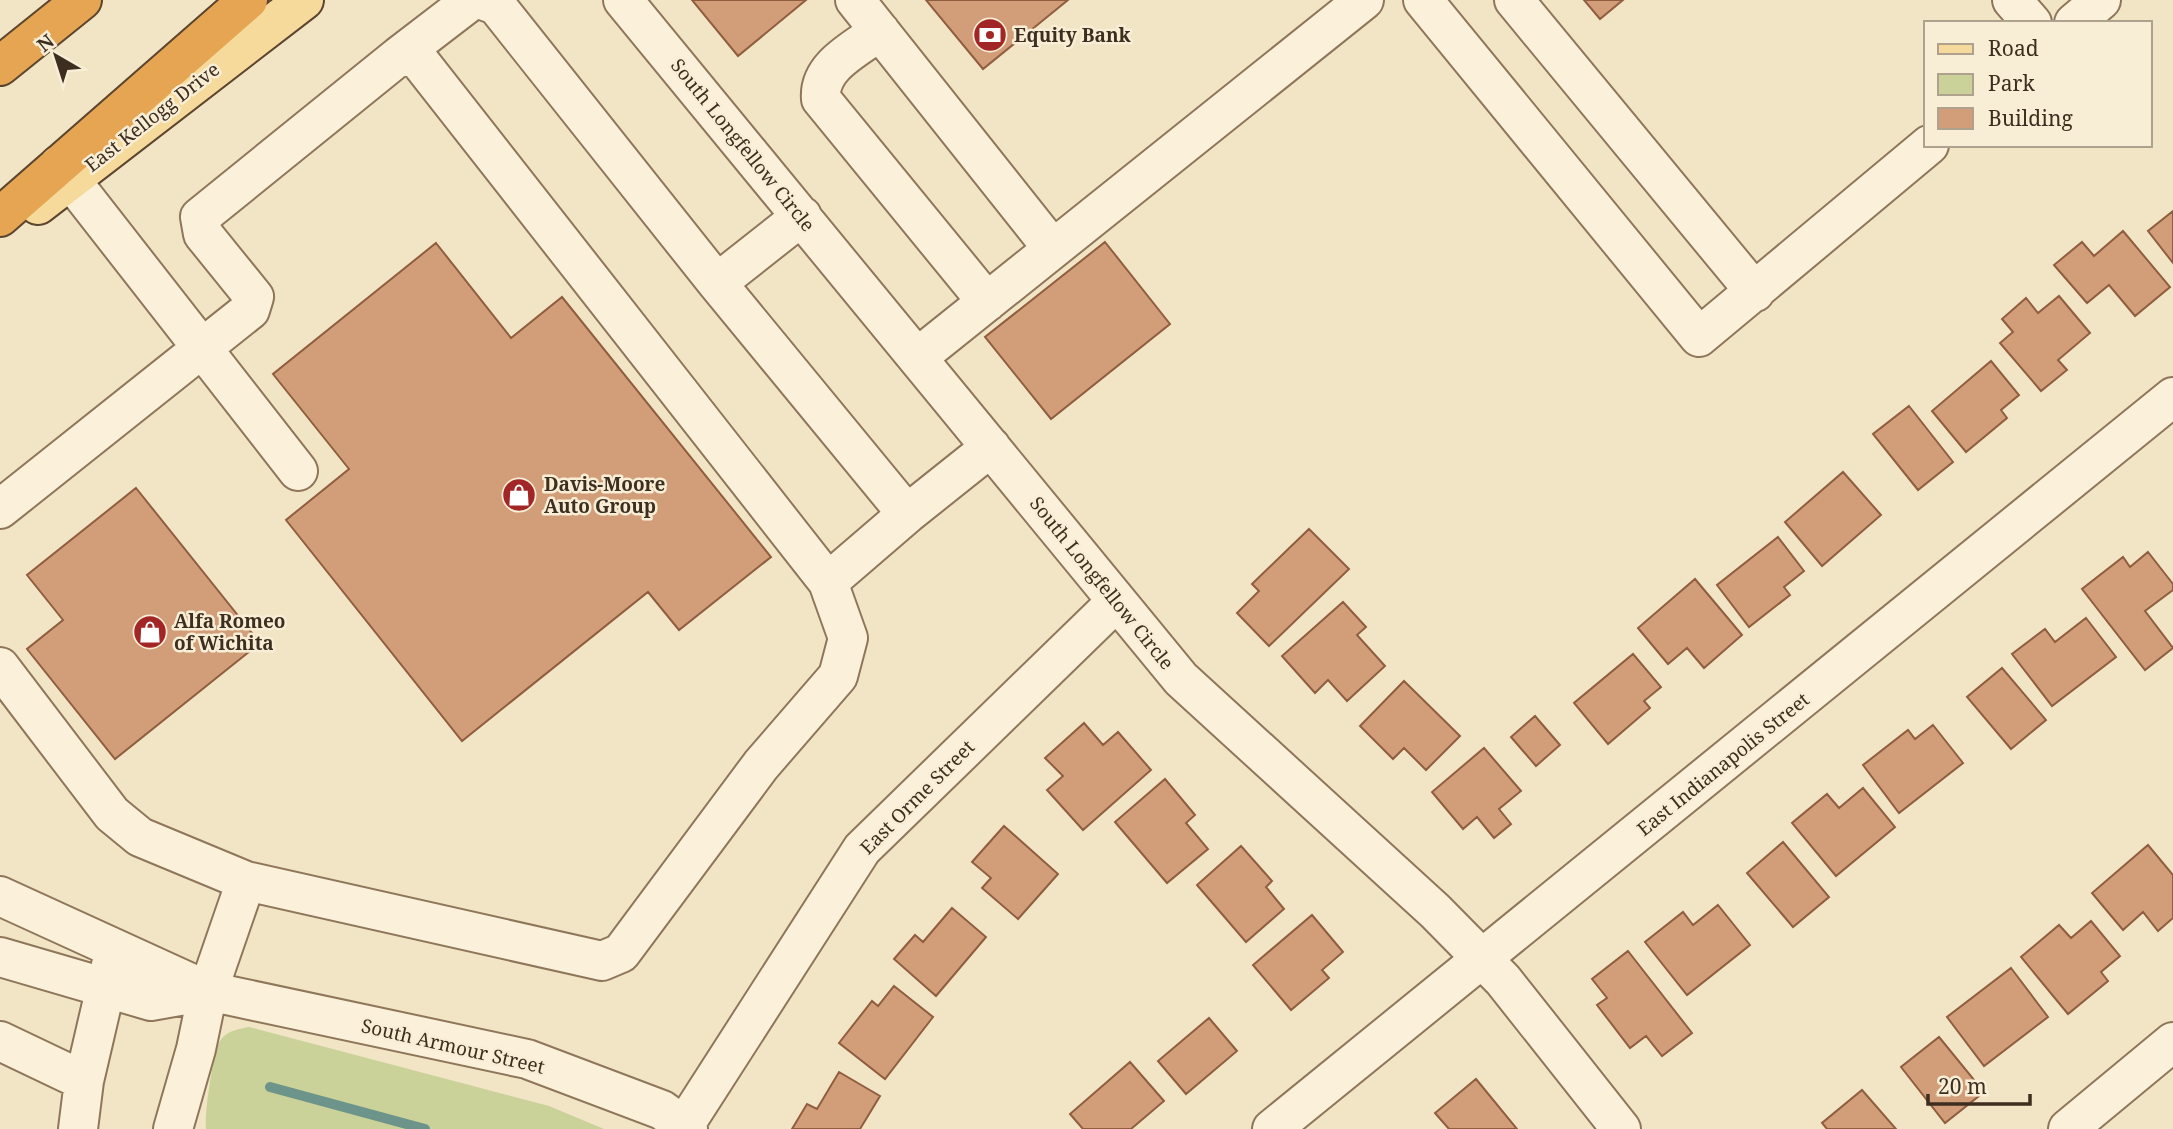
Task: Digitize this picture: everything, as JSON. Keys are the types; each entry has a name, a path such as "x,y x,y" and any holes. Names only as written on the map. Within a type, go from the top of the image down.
{"highway":[{"path":"0,66 82,0"},
{"path":"0,217 65,173 248,0"}],"main road":[{"name":"East Kellogg Drive","path":"0,234 65,173 304,0"}],"street":[{"path":"0,509 250,310 254,297 204,234 200,217 472,0"},
{"path":"482,0 496,5 717,283 907,514"},
{"name":"South Longfellow Circle","path":"623,0 1181,679 1435,911 1503,980 1621,1129"},
{"path":"855,0 1053,249"},
{"path":"918,357 1364,0"},
{"path":"1423,0 1699,337 1926,147"},
{"path":"1514,0 1755,292"},
{"path":"2012,0 2030,21"},
{"path":"2076,21 2101,0"},
{"path":"880,31 831,67 820,85 821,99 987,302"},
{"path":"0,667 112,814 140,837 246,881 602,961 621,953 761,765 838,676 848,638 828,582 417,58 399,56"},
{"path":"65,173 298,471"},
{"path":"717,283 802,216"},
{"name":"East Indianapolis Street","path":"1272,1129 2173,397"},
{"path":"828,582 991,447"},
{"name":"East Orme Street","path":"686,1128 862,849 1116,602"},
{"path":"173,1129 196,1049 208,991 246,881"},
{"name":"South Armour Street","path":"0,896 208,991 527,1059 662,1110 686,1128"},
{"path":"78,1129 85,1081 114,949"},
{"name":"South Armour Street","path":"0,957 151,1001 208,991"},
{"path":"2068,1129 2173,1042"},
{"path":"7,1054 85,1081"}],"green space":[{"path":"249,1027 549,1106 604,1129 206,1129 210,1085 220,1041 229,1033"}],"building":[{"path":"692,0 806,0 738,56"},
{"name":"Equity Bank","path":"926,0 1068,0 983,69"},
{"path":"1584,0 1623,0 1600,19"},
{"path":"2173,211 2173,263 2148,231"},
{"path":"2123,231 2170,287 2135,316 2109,285 2087,303 2054,265 2082,242 2094,256"},
{"path":"1105,242 1170,324 1051,419 985,337"},
{"name":"Davis-Moore Auto Group","path":"436,243 511,338 562,297 771,557 679,630 648,592 462,741 286,520 349,469 273,374"},
{"path":"2059,296 2090,333 2058,360 2067,370 2041,391 2000,343 2013,332 2002,319 2026,298 2038,313"},
{"path":"1991,361 2019,395 2001,410 2007,418 1966,452 1932,411"},
{"path":"1909,406 1953,462 1918,490 1873,434"},
{"path":"1843,472 1881,515 1822,566 1785,522"},
{"name":"Alfa Romeo of Wichita","path":"136,488 260,643 115,759 27,649 63,620 27,575"},
{"path":"1309,529 1349,569 1269,646 1237,613 1259,591 1252,584"},
{"path":"1778,537 1804,571 1784,587 1790,595 1749,627 1717,585"},
{"path":"2148,552 2173,584 2173,590 2145,611 2173,648 2145,670 2082,589 2123,557 2130,567"},
{"path":"1695,579 1742,635 1704,668 1687,648 1668,664 1638,628"},
{"path":"1343,602 1366,627 1357,635 1385,666 1347,701 1328,680 1315,693 1282,656"},
{"path":"2086,618 2116,657 2052,706 2012,654 2045,629 2055,642"},
{"path":"1633,654 1661,687 1644,701 1650,708 1608,744 1574,703"},
{"path":"2002,668 2046,720 2011,749 1967,697"},
{"path":"1404,681 1460,736 1426,770 1404,748 1393,759 1360,726"},
{"path":"1535,716 1560,745 1536,766 1511,737"},
{"path":"1084,723 1103,745 1118,732 1151,770 1083,830 1047,790 1063,776 1045,758"},
{"path":"1933,725 1963,763 1899,813 1863,765 1908,730 1915,739"},
{"path":"1484,748 1521,791 1499,809 1511,824 1494,838 1477,817 1463,829 1432,792"},
{"path":"1165,779 1195,815 1186,823 1208,849 1167,883 1115,822"},
{"path":"1863,788 1895,827 1836,876 1792,823 1827,794 1839,808"},
{"path":"1004,826 1058,874 1018,919 982,888 991,878 972,862"},
{"path":"1783,842 1829,897 1793,927 1747,873"},
{"path":"2148,845 2173,875 2173,918 2158,931 2143,912 2123,930 2092,893"},
{"path":"1241,846 1272,881 1266,887 1284,909 1246,942 1197,885"},
{"path":"1718,905 1750,945 1687,995 1645,942 1683,912 1693,925"},
{"path":"952,908 986,937 936,996 894,959 915,935 923,942"},
{"path":"1312,915 1343,952 1322,970 1329,978 1291,1010 1253,965"},
{"path":"2091,921 2120,956 2101,972 2108,981 2068,1014 2021,957 2059,925 2071,938"},
{"path":"1628,951 1692,1033 1662,1056 1646,1036 1630,1048 1597,1005 1607,998 1592,979"},
{"path":"2011,968 2048,1017 1984,1066 1947,1017"},
{"path":"894,986 933,1017 885,1079 839,1043 872,1001 878,1006"},
{"path":"1209,1018 1237,1051 1186,1094 1158,1061"},
{"path":"1939,1037 1984,1092 1945,1123 1901,1067"},
{"path":"1130,1062 1164,1101 1131,1129 1083,1129 1070,1114"},
{"path":"839,1072 880,1096 860,1129 792,1129 807,1104 817,1109"},
{"path":"1476,1079 1517,1129 1449,1129 1435,1113"},
{"path":"1862,1090 1896,1129 1827,1129 1822,1123"}],"waterway":[{"path":"270,1087 425,1129"}],"place":[{"name":"Equity Bank","path":"990,35"},
{"name":"Davis-Moore Auto Group","path":"519,495"},
{"name":"Alfa Romeo of Wichita","path":"150,632"}]}
